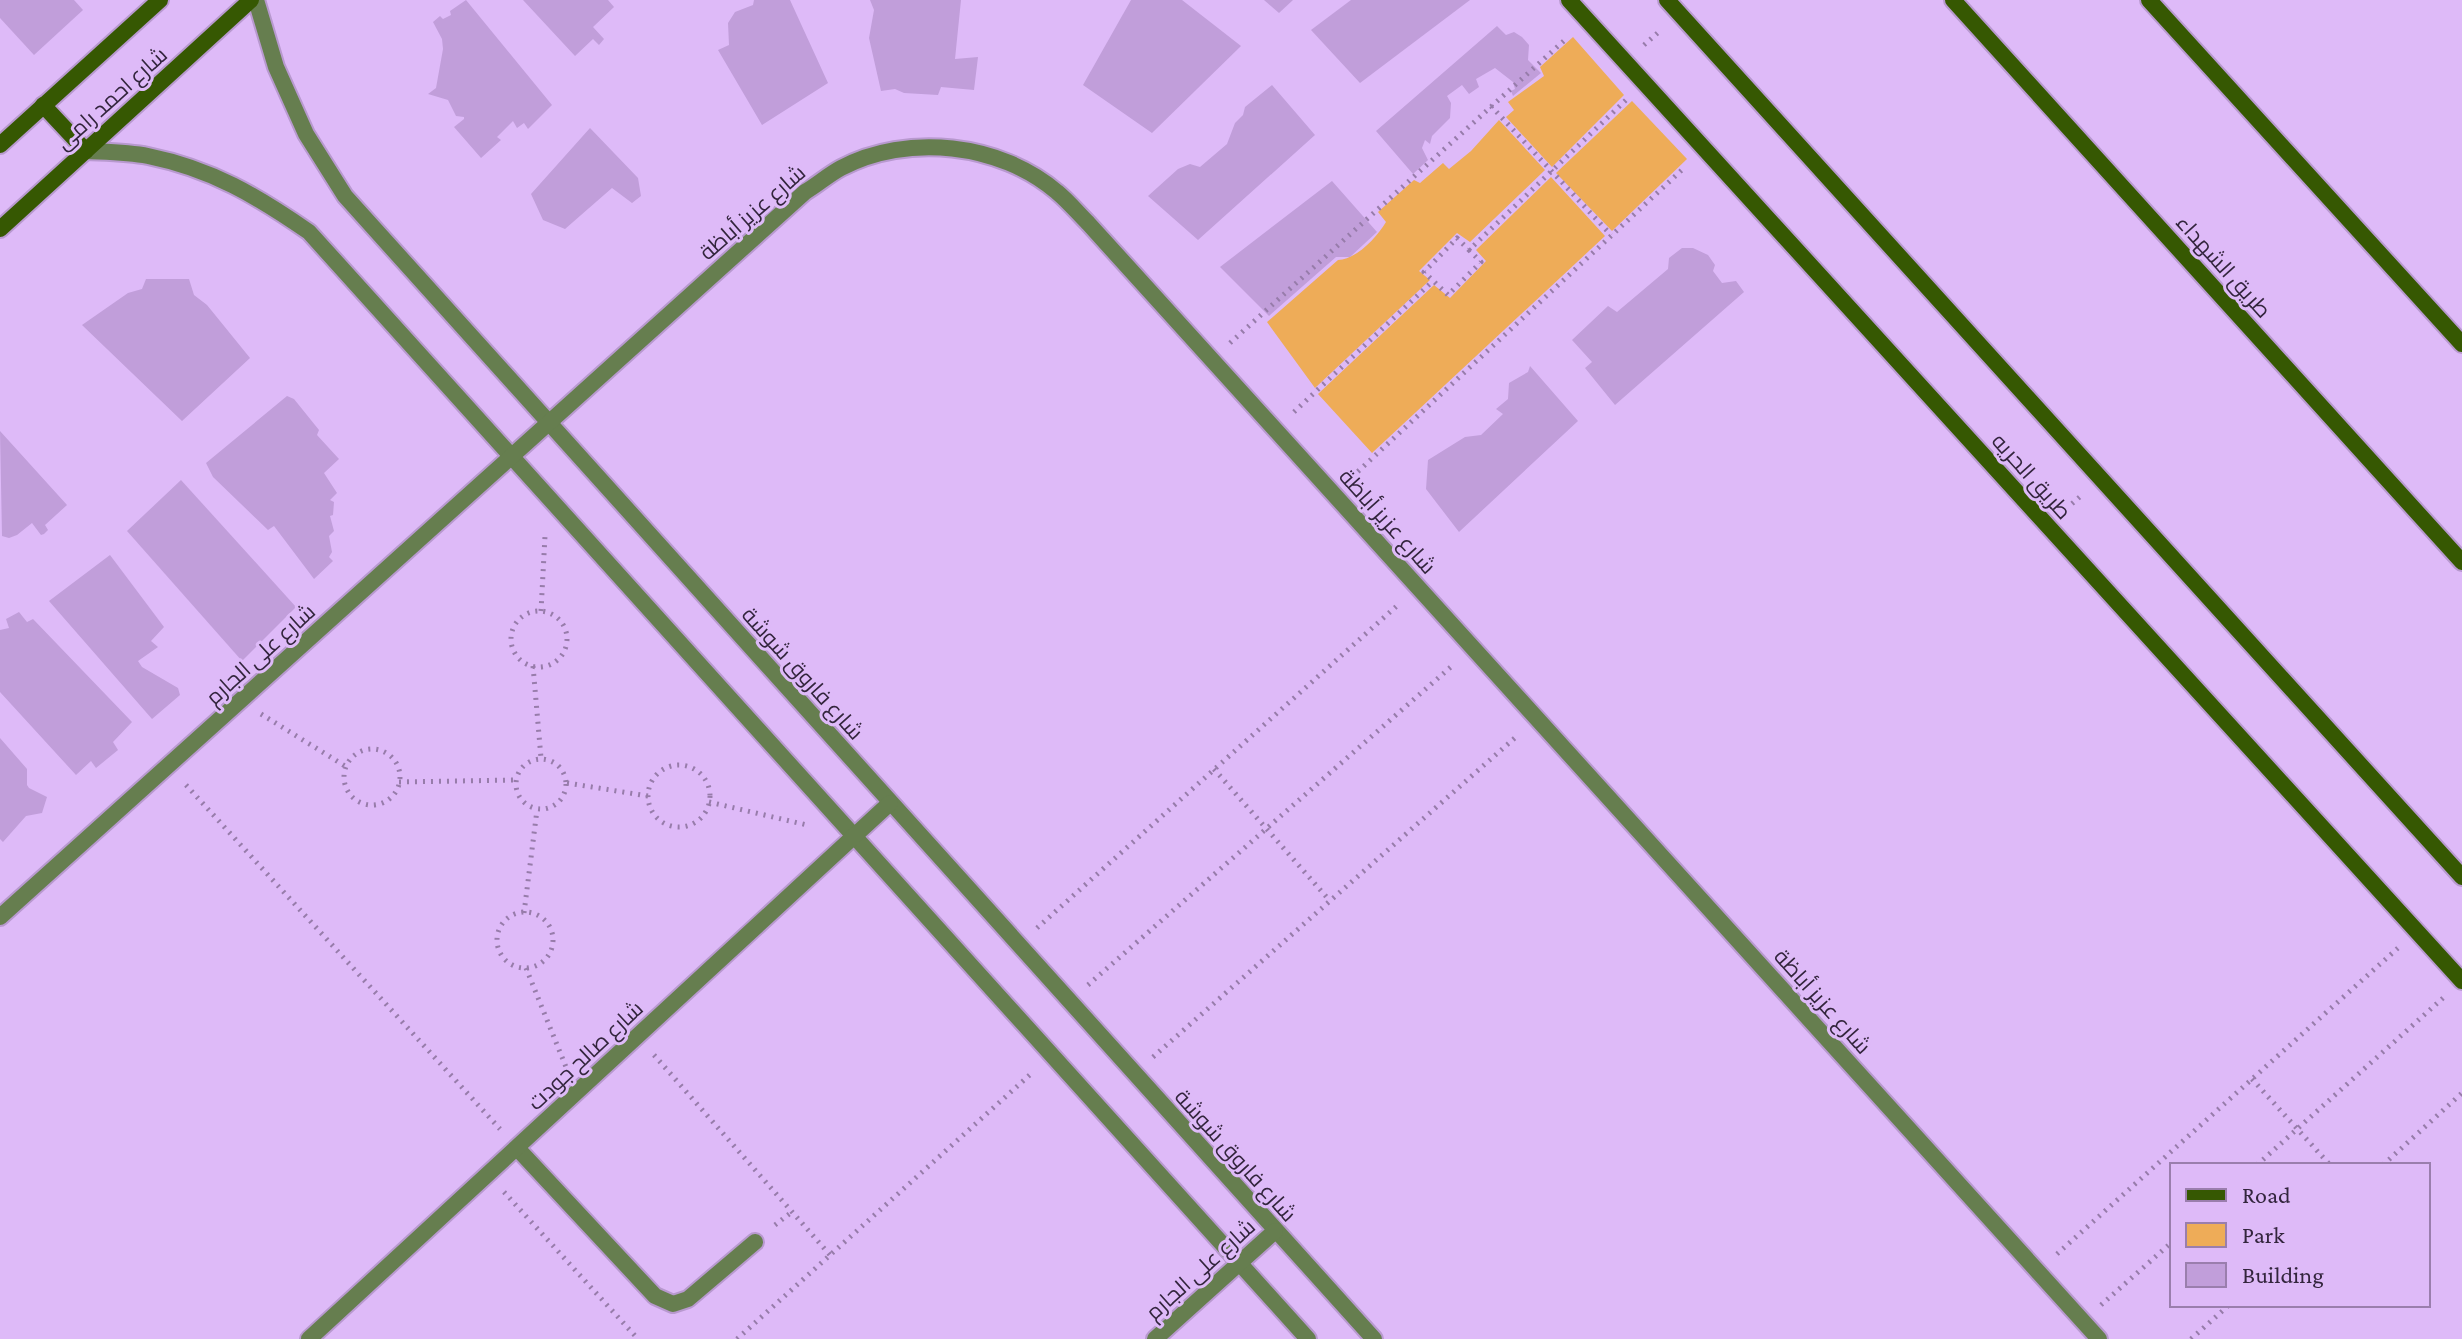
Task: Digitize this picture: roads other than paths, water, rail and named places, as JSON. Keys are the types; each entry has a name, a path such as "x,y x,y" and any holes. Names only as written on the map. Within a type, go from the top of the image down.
{"street":[{"name":"شارع احمد رامى","path":"0,145 160,0"},
{"name":"شارع احمد رامى","path":"0,229 254,0"},
{"name":"شارع فاروق شوشة","path":"254,0 276,67 306,134 345,196 1374,1339"},
{"name":"طريق الحريه","path":"1569,0 2417,932 2456,987"},
{"path":"1667,0 2462,877"},
{"name":"طريق الشهداء","path":"1953,0 2462,562"},
{"path":"2149,0 2462,344"},
{"path":"43,105 86,151 147,156 205,172 260,197 309,232 1308,1339"},
{"name":"شارع عزيز أباظة","path":"549,423 805,192 842,168 885,152 930,147 975,151 1018,166 1056,191 1212,360 2099,1339"},
{"name":"شارع على الجارم","path":"0,917 549,423"},
{"name":"شارع صالح جودت","path":"309,1339 890,803"},
{"path":"517,1148 655,1296 673,1304 688,1299 755,1242"},
{"name":"شارع على الجارم","path":"1155,1339 1275,1231"},
{"path":"2083,1322 2084,1339"}]}
